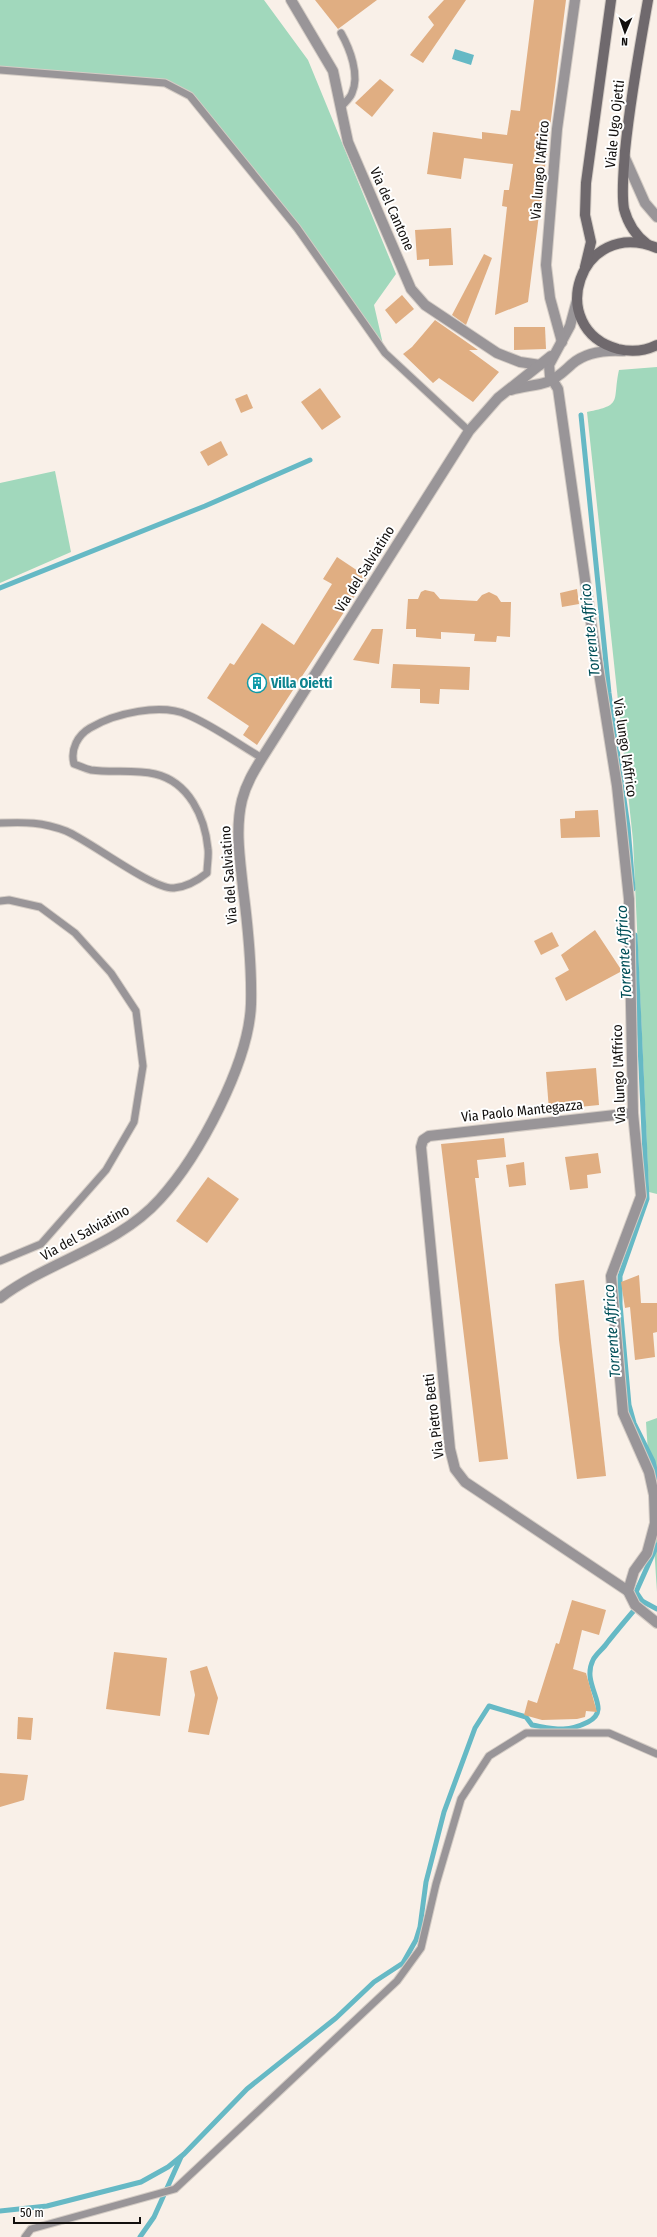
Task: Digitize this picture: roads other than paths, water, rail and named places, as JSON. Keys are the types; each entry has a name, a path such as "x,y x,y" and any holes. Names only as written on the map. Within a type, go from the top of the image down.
{"main road":[{"name":"Via lungo l'Affrico","path":"585,267 591,242 585,215 586,183 611,0"},
{"name":"Viale Ugo Ojetti","path":"647,244 634,231 625,210 625,158 631,95 648,0"},
{"name":"Via lungo l'Affrico","path":"657,248 647,244 633,242 619,243 606,248 594,256 585,267 580,277 577,300 580,314 587,328 597,339 610,347 625,351 645,350 657,345"},
{"path":"645,350 657,349"}],"street":[{"name":"Via del Cantone","path":"291,0 333,72 348,142 412,289 424,305 498,352 520,362 540,365"},
{"name":"Via lungo l'Affrico","path":"562,342 550,298 546,265 557,129 575,0"},
{"path":"625,158 645,203 657,216"},
{"name":"Via lungo l'Affrico","path":"577,300 570,326 555,352 549,365 549,370 558,389 592,629 617,786 629,899 633,1113 641,1196 611,1276 623,1413 649,1472 654,1496 655,1523 647,1553 634,1571 628,1592"},
{"name":"Via lungo l'Affrico","path":"553,379 582,357 610,350 625,351"},
{"name":"Via del Salviatino","path":"0,1298 22,1283 127,1227 147,1212 160,1199 187,1164 207,1129 230,1083 249,1025 251,1005 251,970 240,862 239,823 246,787 262,758 469,431 505,392 555,352"},
{"path":"505,392 553,379"},
{"name":"Via Paolo Mantegazza","path":"421,1147 423,1140 429,1136 633,1113"},
{"name":"Via Pietro Betti","path":"421,1147 450,1449 455,1470 465,1482 628,1592"},
{"path":"628,1592 635,1605 657,1623"}],"lane":[{"path":"340,108 352,93 355,80 354,68 341,33"},
{"path":"0,70 165,83 190,96 296,228 385,352 469,431"},
{"path":"0,823 34,822 67,832 156,883 173,888 195,882 207,873 208,849 204,828 190,796 173,781 156,774 116,770 91,770 74,764 72,755 78,738 89,729 111,717 157,710 187,714 262,758"},
{"path":"0,901 9,900 40,907 75,933 111,973 136,1011 143,1066 134,1122 106,1170 41,1244 0,1261"},
{"path":"25,2237 31,2229 175,2188 397,1981 421,1948 436,1884 461,1799 489,1756 526,1733 609,1733 657,1754"}],"water":[{"path":"455,49 474,55 471,65 452,59"}],"waterway":[{"name":"Torrente Affrico","path":"581,415 609,693 628,827 633,889"},
{"path":"0,588 205,506 310,460"},
{"name":"Torrente Affrico","path":"635,935 647,1199 620,1276 620,1304 629,1405 634,1423 653,1461 657,1479"},
{"name":"Torrente Affrico","path":"657,1545 636,1592 642,1601 657,1609"},
{"path":"0,2211 47,2206 141,2182 168,2167 184,2154 247,2089 336,2018 374,1982 403,1963 416,1940 420,1927 426,1882 444,1812 475,1728 489,1706 526,1717 532,1725 547,1728 567,1729 588,1722 595,1717 598,1710 598,1704 590,1679 590,1670 593,1660 642,1601"},
{"path":"140,2237 154,2217 181,2157"}],"place":[{"name":"Villa Oietti","path":"257,683"}]}
